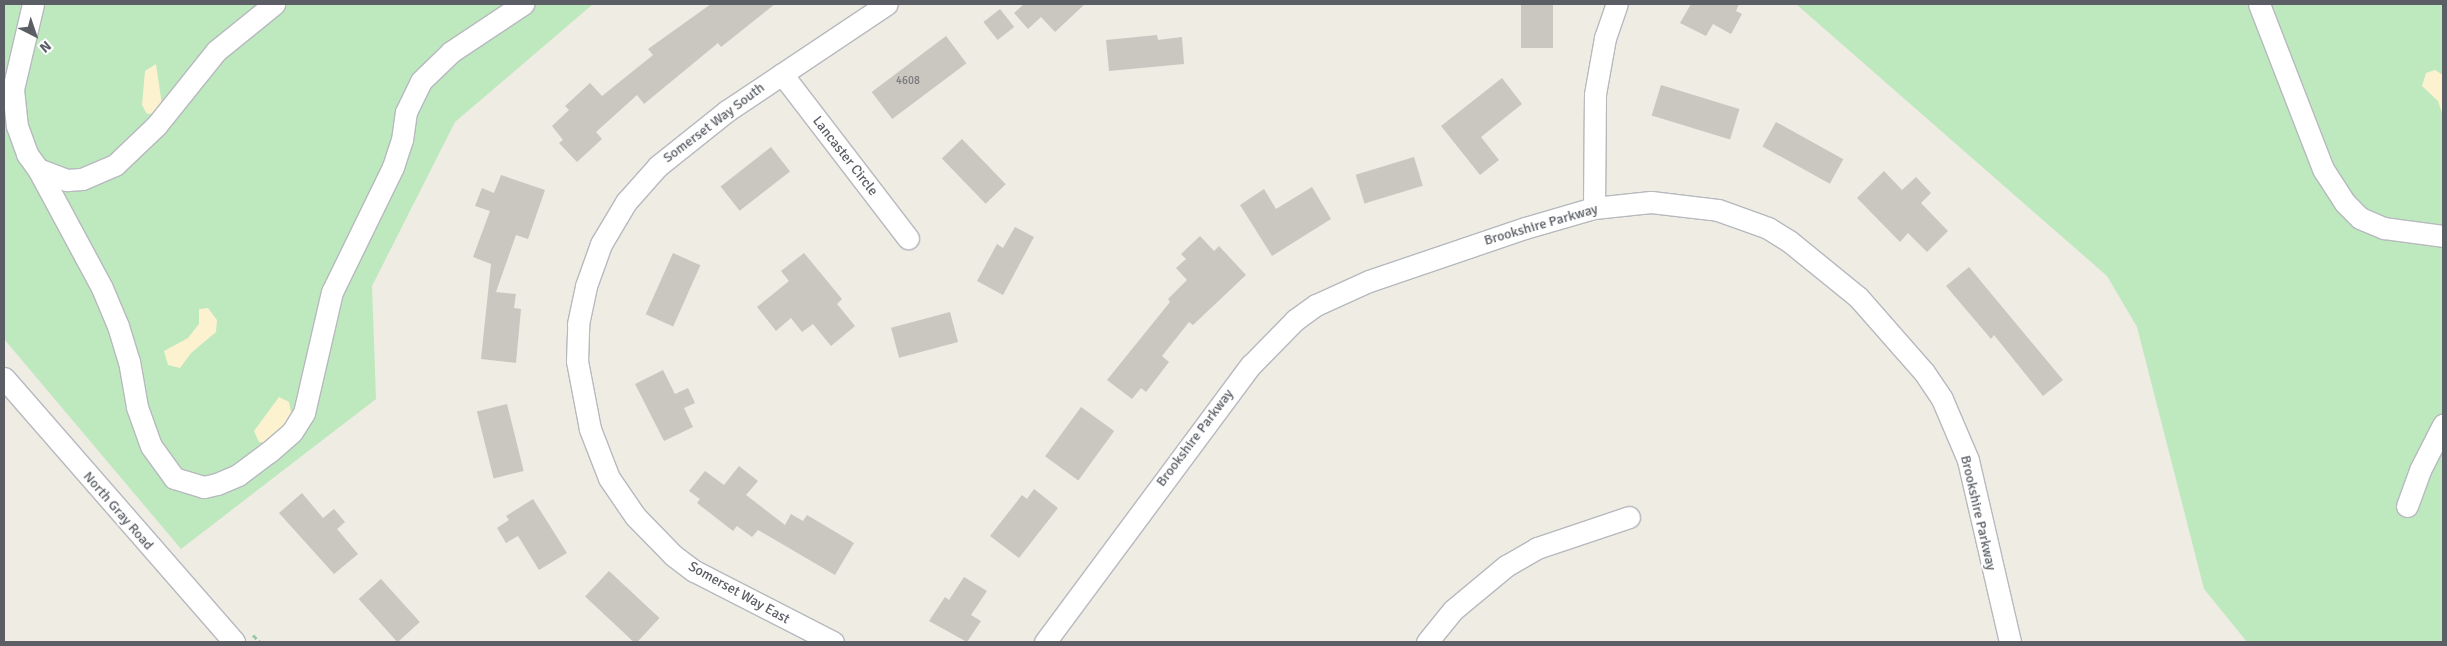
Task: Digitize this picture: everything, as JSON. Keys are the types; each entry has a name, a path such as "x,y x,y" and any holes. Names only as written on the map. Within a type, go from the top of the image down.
{"street":[{"path":"18,4 27,27"},
{"path":"33,4 13,89 14,108 27,154 38,169 102,288 118,326 129,361 137,407 151,446 174,478 204,487 238,475 270,452 292,432 304,412 332,292 393,167 402,140 406,112 421,81 451,52 523,4"},
{"path":"38,169 66,180 82,179 115,165 156,126 216,51 274,4"},
{"name":"Somerset Way South","path":"583,402 577,361 578,324 592,268 611,225 658,166 690,138 886,4"},
{"path":"1594,208 1595,94 1605,38 1617,4"},
{"path":"2259,4 2323,169 2345,203 2360,218 2384,228 2443,236"},
{"name":"Lancaster Circle","path":"782,74 908,238"},
{"name":"Brookshire Parkway","path":"1045,642 1251,365 1295,320 1316,305 1368,280 1594,208 1670,202 1741,217 1788,240 1858,298 1924,372 1954,424 1970,469 2010,642"},
{"name":"North Gray Road","path":"4,378 234,642"},
{"name":"Somerset Way East","path":"583,402 609,478 634,516 655,538 702,575 833,642"},
{"path":"2407,506 2420,470 2443,425"},
{"path":"2420,470 2443,452"},
{"path":"1426,642 1453,610 1506,566 1537,548 1629,517"}],"green space":[{"path":"4,4 593,4 455,122 372,286 376,399 181,549 4,339"},
{"path":"1796,4 2443,4 2443,642 2247,642 2204,589 2137,327 2107,276"}],"sand":[{"path":"156,64 162,105 155,113 147,114 142,105 145,71"},
{"path":"2435,70 2443,75 2443,116 2438,101 2422,86 2426,73"},
{"path":"208,308 217,320 216,332 191,353 180,368 168,365 164,351 188,338 199,324 199,309"},
{"path":"279,397 289,402 293,421 267,443 259,442 254,431"}],"building":[{"path":"711,4 775,4 721,47 718,43 644,104 637,95 596,132 602,139 577,162 559,143 563,140 552,126 569,110 565,106 590,83 602,96 653,55 648,49"},
{"path":"1024,4 1085,4 1055,32 1041,17 1028,29 1014,13"},
{"path":"1521,4 1553,4 1553,48 1521,48"},
{"path":"1691,4 1739,4 1736,11 1742,14 1731,34 1713,24 1706,36 1680,23"},
{"path":"1000,9 1014,27 998,40 983,22"},
{"path":"1157,35 1158,40 1182,37 1184,64 1109,71 1106,40"},
{"path":"946,36 966,63 892,119 872,92"},
{"path":"1502,78 1522,104 1481,137 1499,160 1480,175 1441,126"},
{"path":"1661,85 1739,109 1730,140 1652,116"},
{"path":"1776,122 1843,159 1830,184 1762,146"},
{"path":"962,139 1006,184 986,204 942,158"},
{"path":"771,147 790,171 740,211 721,186"},
{"path":"1414,157 1423,186 1364,204 1356,175"},
{"path":"1884,171 1902,190 1916,177 1931,193 1921,203 1948,231 1927,252 1908,233 1900,242 1857,198"},
{"path":"501,175 545,190 528,239 516,235 496,292 516,294 514,308 521,309 516,363 481,359 491,264 473,257 490,211 475,206 482,188 494,193"},
{"path":"1312,187 1331,219 1272,256 1240,205 1264,189 1276,209"},
{"path":"1015,227 1034,237 1003,295 977,281 997,244 1003,248"},
{"path":"1200,236 1214,251 1219,246 1246,275 1193,325 1189,322 1162,356 1169,362 1146,392 1141,388 1132,399 1107,380 1170,302 1168,299 1187,280 1176,268 1186,259 1181,254"},
{"path":"673,253 700,265 673,326 646,314"},
{"path":"804,253 842,299 837,304 855,326 831,346 813,324 802,332 791,318 776,331 757,307 789,281 781,271"},
{"path":"1969,267 2063,380 2043,396 1994,335 1991,339 1946,286"},
{"path":"950,312 958,342 899,358 891,328"},
{"path":"663,370 675,394 688,388 695,403 684,408 693,427 664,441 635,384"},
{"path":"507,404 524,471 494,478 477,411"},
{"path":"1081,407 1114,431 1078,480 1045,456"},
{"path":"739,466 758,481 746,495 785,525 791,514 803,521 807,515 854,543 835,575 758,530 752,537 737,526 733,531 697,503 700,499 689,491 705,471 724,485"},
{"path":"1034,489 1058,508 1019,558 990,536 1022,495 1027,499"},
{"path":"302,493 323,518 334,509 345,522 337,529 358,554 334,574 279,513"},
{"path":"533,499 567,553 539,570 518,536 506,543 497,528 509,520 506,516"},
{"path":"609,571 659,618 637,642 634,642 585,597"},
{"path":"964,577 987,591 971,615 981,621 967,642 929,621 945,597 949,600"},
{"path":"381,579 420,622 397,642 359,599"}]}
